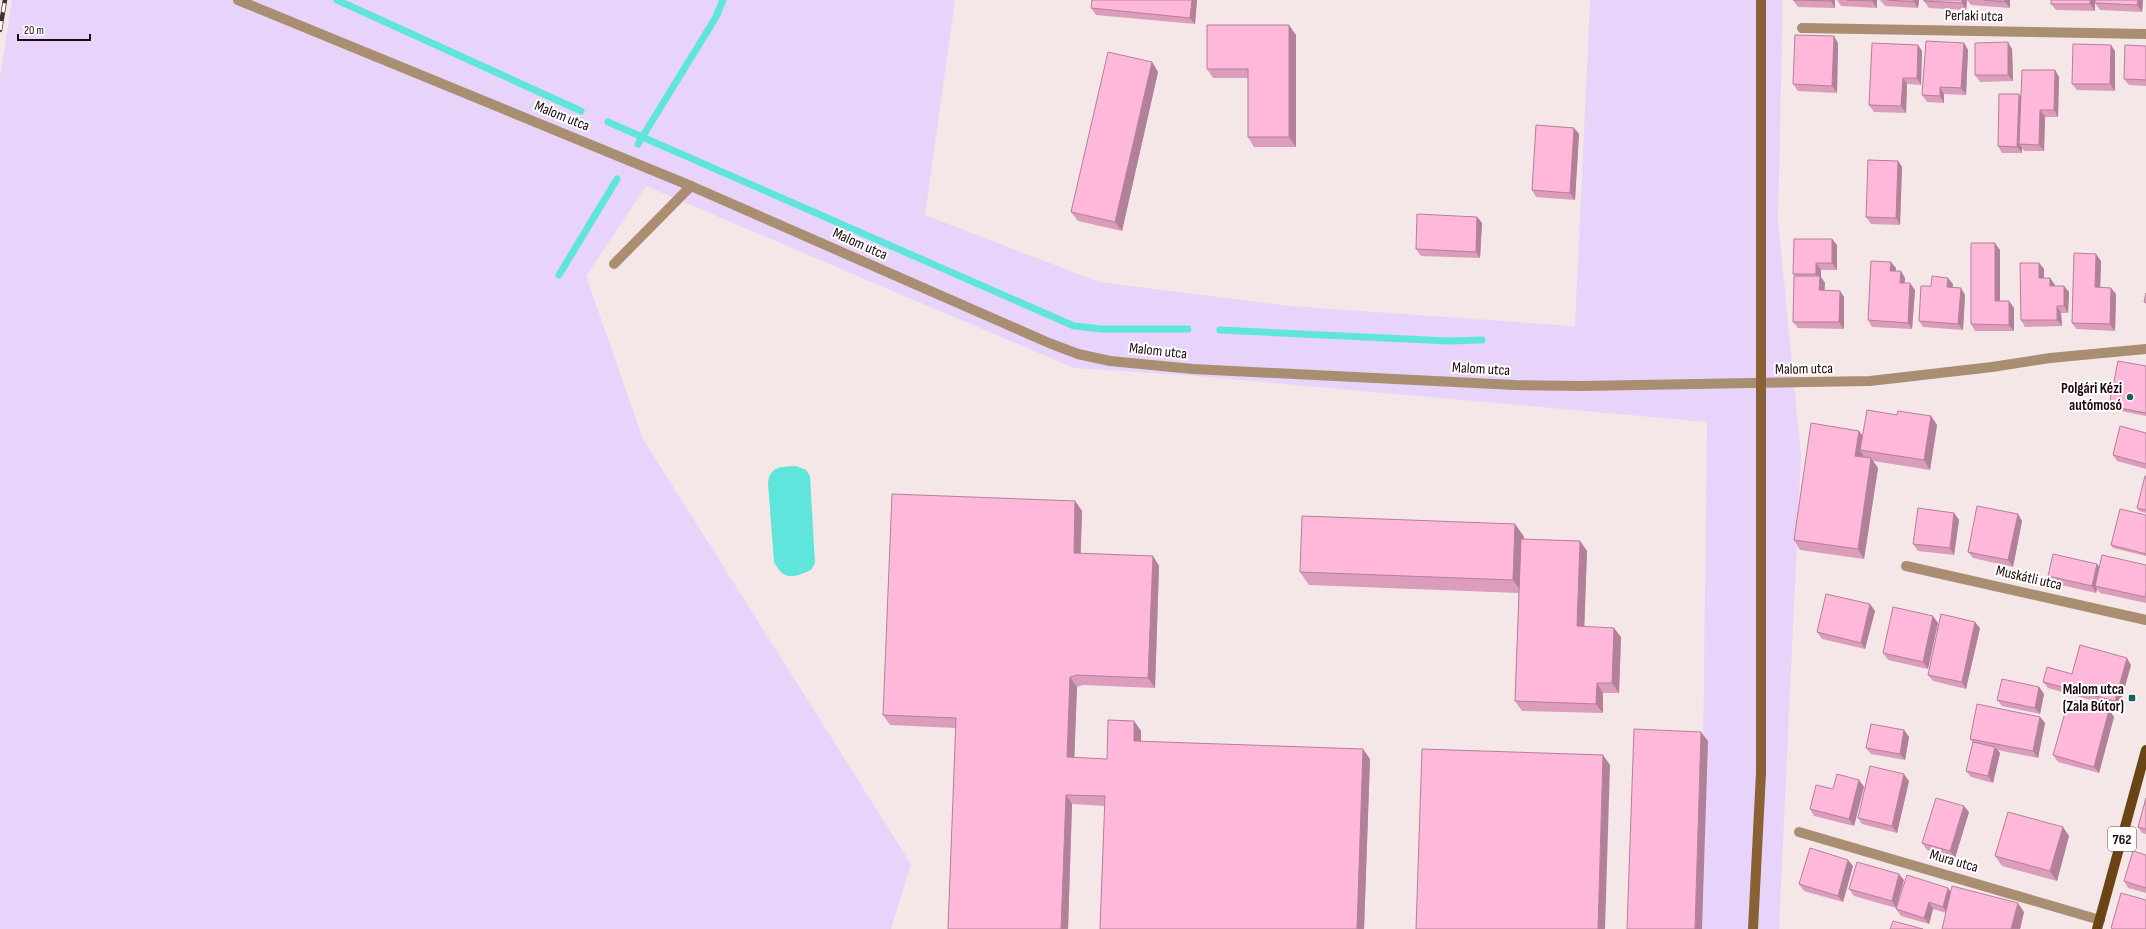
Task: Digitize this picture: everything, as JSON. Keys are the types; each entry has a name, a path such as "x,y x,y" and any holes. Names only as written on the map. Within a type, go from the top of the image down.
{"main road":[{"name":"762","path":"2099,924 2146,750"}],"street":[{"name":"Malom utca","path":"238,0 691,186 1049,343 1078,354 1110,361 1193,370 1515,385 1762,385 1870,381 1992,367 2050,358 2146,349"},
{"path":"1753,929 1761,773 1761,0"},
{"name":"Perlaki utca","path":"1802,28 2146,34"},
{"path":"614,264 691,186"},
{"name":"Muskátli utca","path":"1906,566 2146,620"},
{"name":"Mura utca","path":"1799,832 2099,924"}],"shaded area":[{"path":"12,0 955,0 925,215 1099,282 1289,306 1575,326 1590,0 1783,0 1778,220 1801,455 1779,929 1701,929 1707,422 1185,375 1074,368 646,186 586,276 643,439 911,864 891,929 0,929 0,77"}],"water":[{"path":"796,466 806,470 810,476 815,563 811,570 799,575 790,576 781,572 774,562 768,483 771,473 777,468"}],"building":[{"path":"1092,0 1192,0 1190,18 1091,8"},
{"path":"1793,0 1831,0 1831,1"},
{"path":"1847,0 1872,0 1872,1"},
{"path":"1887,0 1914,0 1914,2"},
{"path":"1962,0 1962,3 1924,1"},
{"path":"1984,0 2005,0 2005,2"},
{"path":"2051,0 2090,0 2090,4 2051,4"},
{"path":"2095,0 2138,0 2137,5 2095,3"},
{"path":"1207,25 1289,25 1289,137 1248,137 1248,69 1207,69"},
{"path":"1795,35 1834,36 1832,86 1793,84"},
{"path":"1926,41 1964,43 1961,88 1940,87 1940,96 1922,95"},
{"path":"2008,42 2008,75 1975,75 1975,43"},
{"path":"1872,43 1918,45 1917,78 1903,78 1901,106 1869,105"},
{"path":"2073,44 2111,45 2110,84 2072,84"},
{"path":"2125,45 2146,46 2146,80 2124,79"},
{"path":"1108,52 1152,62 1115,222 1071,212"},
{"path":"2022,70 2055,70 2054,110 2040,110 2039,145 2019,144"},
{"path":"1999,94 2019,94 2017,147 1998,146"},
{"path":"1536,125 1574,128 1570,193 1532,190"},
{"path":"1868,160 1898,161 1896,218 1866,217"},
{"path":"1417,214 1477,217 1476,252 1416,249"},
{"path":"1794,239 1832,239 1832,263 1816,263 1816,274 1793,274"},
{"path":"1971,243 1995,243 1995,301 2009,301 2009,325 1971,324"},
{"path":"2074,253 2096,254 2095,287 2111,288 2110,324 2072,323"},
{"path":"1871,261 1891,262 1890,271 1901,271 1900,283 1910,283 1908,323 1868,320"},
{"path":"2020,263 2039,263 2039,278 2050,278 2050,286 2064,286 2064,306 2057,306 2057,320 2021,320"},
{"path":"1794,276 1820,276 1819,290 1840,291 1839,322 1793,322"},
{"path":"1932,276 1948,278 1947,287 1961,288 1958,324 1919,321 1921,286 1931,286"},
{"name":"Polgári Kézi autómosó","path":"2118,361 2146,366 2146,413 2109,406"},
{"path":"1867,410 1897,415 1898,411 1931,416 1924,460 1860,450"},
{"path":"1811,423 1859,431 1855,456 1871,458 1858,549 1794,540"},
{"path":"2120,426 2146,433 2146,464 2113,455"},
{"path":"2146,476 2146,510 2137,508"},
{"path":"892,494 1075,501 1074,553 1153,556 1148,678 1077,675 1070,677 1067,757 1107,759 1108,720 1134,721 1134,741 1363,749 1357,929 1100,929 1105,796 1066,795 1061,929 948,929 956,718 883,715"},
{"path":"1977,506 2018,514 2008,560 1968,552"},
{"path":"1918,508 1954,513 1950,548 1913,544"},
{"path":"2120,509 2146,515 2146,554 2111,545"},
{"path":"1302,516 1515,524 1513,580 1300,572"},
{"path":"1521,539 1580,541 1577,626 1614,628 1612,683 1597,683 1596,704 1515,701"},
{"path":"2053,554 2097,564 2092,586 2048,576"},
{"path":"2102,555 2146,565 2145,597 2095,586"},
{"path":"1826,594 1870,604 1861,643 1817,632"},
{"path":"1893,607 1933,616 1923,662 1883,653"},
{"path":"1941,614 1975,622 1962,682 1928,675"},
{"path":"2080,645 2127,658 2115,701 2043,682 2047,667 2072,674"},
{"path":"2002,679 2039,687 2035,708 1997,700"},
{"path":"2069,699 2109,710 2094,767 2053,755"},
{"path":"1977,704 2040,717 2033,751 1970,739"},
{"path":"1871,724 1904,730 1900,754 1866,748"},
{"path":"1634,729 1701,732 1695,929 1627,929"},
{"path":"1973,742 1995,747 1988,776 1966,771"},
{"path":"1422,749 1603,755 1598,929 1416,929"},
{"path":"1870,766 1904,774 1892,826 1858,818"},
{"path":"1837,774 1859,780 1849,819 1810,809 1816,785 1833,789"},
{"path":"1936,798 1964,806 1950,851 1922,843"},
{"path":"2146,798 2146,829 2138,827"},
{"path":"2008,812 2063,827 2050,871 1995,856"},
{"path":"1810,848 1848,860 1838,896 1799,884"},
{"path":"2133,851 2146,855 2146,888 2124,881"},
{"path":"1857,862 1899,874 1892,901 1849,889"},
{"path":"1907,875 1948,888 1943,907 1929,902 1924,918 1896,909"},
{"path":"1952,886 2018,903 2011,929 1942,929"},
{"path":"2121,893 2146,900 2146,929 2111,928"},
{"path":"1893,921 1923,929 1890,929"}],"waterway":[{"path":"337,0 581,111"},
{"path":"638,144 716,17 723,0"},
{"path":"608,122 1074,326 1102,329 1188,329"},
{"path":"559,275 617,179"},
{"path":"1220,330 1448,341 1482,340"}],"railway":[{"path":"0,30 5,0"}],"place":[{"name":"Polgári Kézi autómosó","path":"2130,397"},
{"name":"Malom utca (Zala Bútor)","path":"2132,698"}]}
